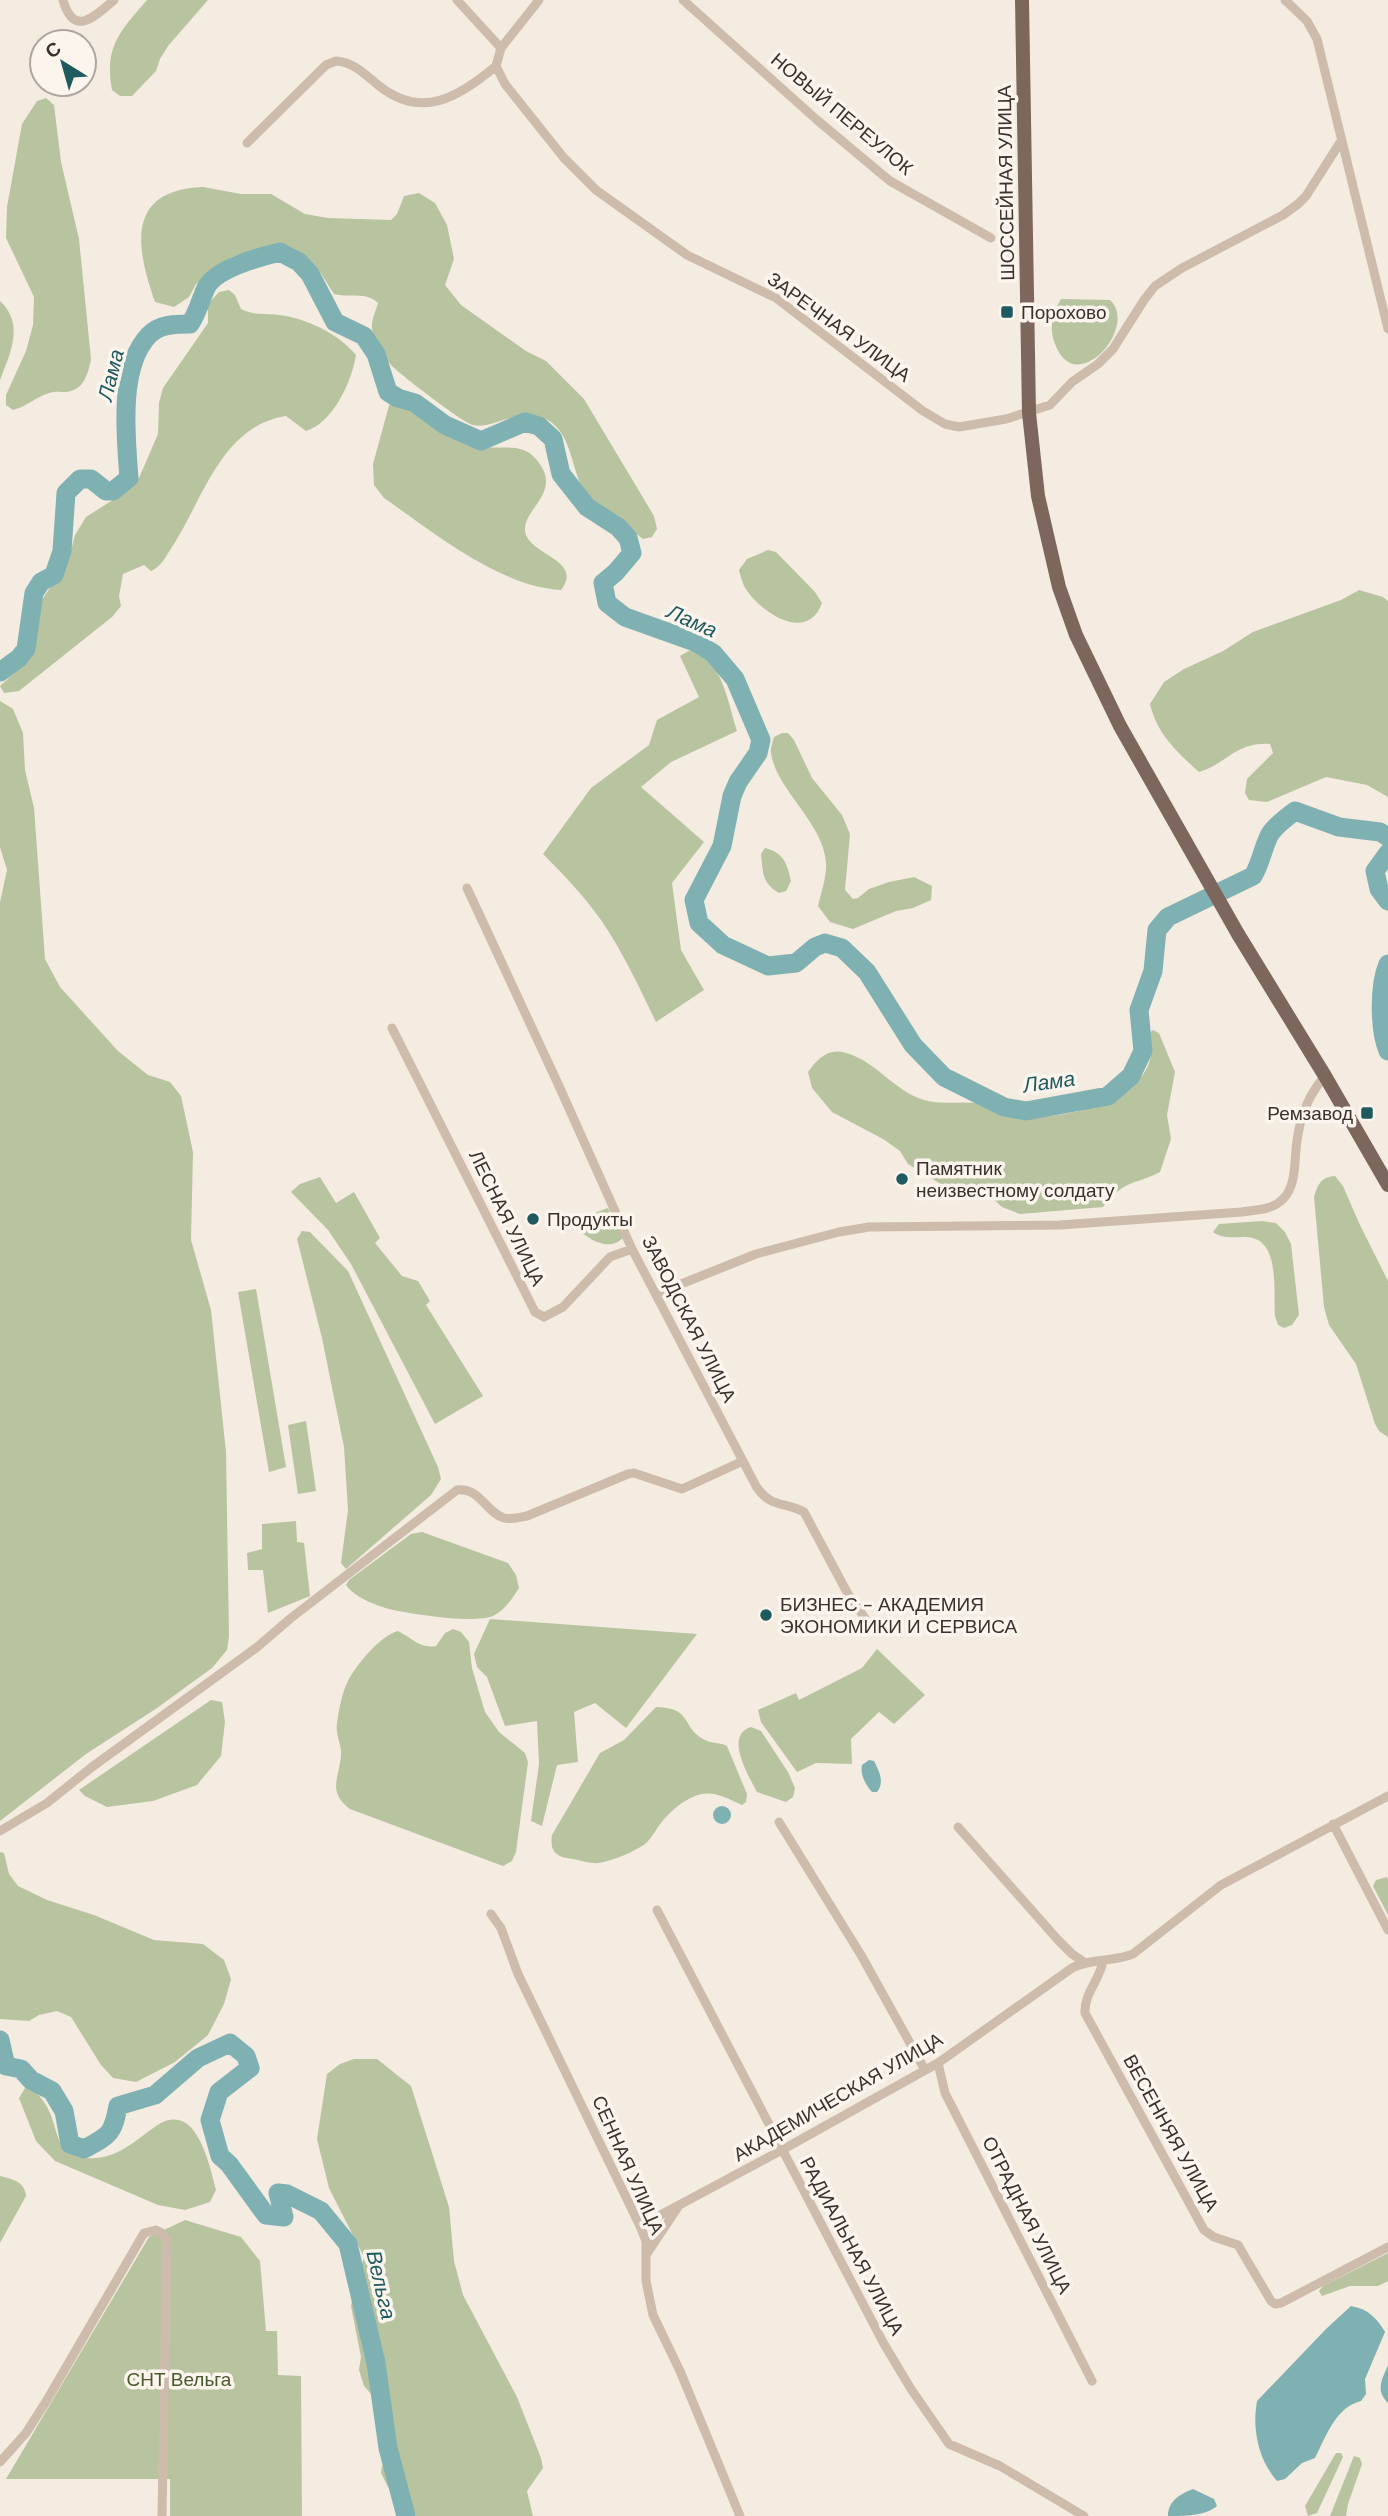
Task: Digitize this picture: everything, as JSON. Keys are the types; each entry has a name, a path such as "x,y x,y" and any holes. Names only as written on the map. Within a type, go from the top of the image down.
{"main road":[{"name":"ШОССЕЙНАЯ УЛИЦА","path":"1022,0 1029,414 1038,496 1059,587 1099,685 1238,934 1388,1185"}],"street":[{"path":"63,0 67,13 75,20 84,22 92,19 114,0"},
{"path":"457,0 501,48"},
{"path":"247,143 326,65 335,61 353,66 395,97 410,103 426,104 467,88 496,66 501,48 539,0"},
{"name":"НОВЫЙ ПЕРЕУЛОК","path":"683,0 817,120 890,181 990,237"},
{"path":"1285,0 1307,21 1317,39 1388,329"},
{"name":"ЗАРЕЧНАЯ УЛИЦА","path":"496,66 505,84 564,158 596,190 687,255 776,298 923,411 945,424 959,427 1029,414 1050,405 1072,382 1098,364 1113,349 1155,286 1182,268 1283,215 1298,204 1341,141"},
{"name":"ЗАВОДСКАЯ УЛИЦА","path":"467,888 632,1249 762,1496 770,1502 804,1512 848,1594 865,1618"},
{"name":"ЛЕСНАЯ УЛИЦА","path":"393,1028 536,1312 544,1317 557,1311 610,1257 632,1249"},
{"path":"656,1294 756,1254 869,1227 1060,1225 1270,1208 1282,1201 1289,1192 1293,1180 1297,1138 1306,1105 1325,1076"},
{"path":"0,1831 47,1803 92,1767 256,1648 290,1618 457,1490 474,1492 495,1512 509,1519 527,1516 628,1474 682,1489 743,1461"},
{"name":"АКАДЕМИЧЕСКАЯ УЛИЦА","path":"640,2226 938,2063 1072,1968 1084,1962 1119,1960 1133,1954 1221,1885 1388,1796"},
{"path":"779,1822 861,1955 925,2070"},
{"path":"1333,1824 1388,1930"},
{"path":"958,1827 1059,1941 1084,1962"},
{"name":"РАДИАЛЬНАЯ УЛИЦА","path":"657,1910 884,2344 948,2444 1000,2466 1084,2516"},
{"name":"СЕННАЯ УЛИЦА","path":"491,1914 501,1928 518,1974 640,2226 646,2241 648,2301 740,2516"},
{"name":"ВЕСЕННЯЯ УЛИЦА","path":"1103,1961 1101,1975 1084,2002 1085,2013 1204,2230 1214,2237 1238,2245 1272,2301 1275,2304 1281,2303 1388,2247"},
{"name":"ОТРАДНАЯ УЛИЦА","path":"938,2063 945,2093 1092,2381"},
{"path":"646,2255 681,2204"},
{"path":"0,2462 26,2433 47,2400 144,2233 156,2230 163,2233 167,2241 162,2516"}],"green space":[{"path":"147,0 208,0 168,46 156,71 132,96 120,96 112,90 112,51 122,31"},
{"path":"46,98 54,105 61,162 79,239 91,359 87,376 77,388 49,393 13,410 6,405 6,395 26,351 33,325 34,297 6,238 7,207 22,124 37,101"},
{"path":"203,187 241,194 271,194 305,214 328,218 391,220 397,214 404,196 419,193 435,203 447,225 454,259 445,285 461,305 526,351 546,361 584,399 654,516 657,529 652,537 643,539 590,499 580,483 566,442 555,425 546,419 527,415 481,426 473,425 407,379 392,366 374,339 372,326 378,303 368,297 334,294 320,272 297,250 287,245 265,247 232,257 196,284 189,297 174,307 155,302 148,282 141,243 143,225 149,210 160,199 178,191"},
{"path":"229,290 235,295 241,309 300,320 321,328 349,347 356,355 340,400 325,419 306,431 286,416 264,423 245,434 216,468 161,564 151,571 144,565 123,574 119,596 121,606 112,617 19,691 4,693 0,686 29,657 37,637 39,610 43,598 68,562 75,535 86,517 116,498 139,478 158,434 159,403 163,388 208,323 208,304 219,292"},
{"path":"1061,299 1110,300 1117,312 1117,327 1110,341 1100,354 1088,362 1075,364 1063,358 1054,341 1053,319"},
{"path":"0,301 8,310 14,329 11,350 0,380"},
{"path":"390,402 410,408 473,444 518,448 535,458 543,470 545,489 526,522 525,530 534,546 566,571 566,580 561,590 538,587 491,569 445,541 384,498 374,485 373,464"},
{"path":"768,550 776,552 815,592 822,603 815,615 805,622 794,623 771,613 751,596 744,586 739,570 747,559"},
{"path":"1359,590 1388,601 1388,797 1367,785 1326,777 1267,802 1249,800 1245,793 1247,779 1273,753 1270,744 1248,746 1199,772 1169,742 1153,715 1150,704 1164,682 1253,632 1341,600"},
{"path":"692,649 702,654 717,672 737,731 671,762 641,787 704,842 672,883 681,950 704,990 656,1022 624,957 601,920 574,886 543,854 591,788 649,745 657,720 699,697 680,656"},
{"path":"0,701 13,709 23,733 25,770 34,808 45,959 60,987 118,1051 148,1075 170,1082 181,1096 193,1152 191,1240 211,1310 226,1452 229,1636 227,1650 212,1668 86,1754 0,1821 0,902 7,870 0,847"},
{"path":"788,733 794,740 812,778 842,815 850,834 845,890 853,899 869,889 914,877 932,886 931,900 853,929 830,922 818,906 826,873 823,848 809,820 781,780 771,753 774,737"},
{"path":"765,848 781,856 786,864 791,881 786,891 779,893 766,881 761,854"},
{"path":"1153,1030 1159,1033 1175,1072 1167,1115 1171,1139 1160,1172 1123,1187 1103,1207 1020,1214 1002,1207 990,1196 968,1189 944,1186 908,1164 900,1151 883,1139 832,1112 812,1088 808,1072 826,1054 842,1052 864,1061 903,1090 924,1100 981,1104 1011,1117 1049,1116 1094,1107 1132,1087 1144,1072 1151,1055 1148,1034"},
{"path":"1335,1176 1343,1186 1388,1281 1388,1437 1379,1431 1375,1424 1356,1364 1329,1325 1324,1307 1314,1197 1321,1182"},
{"path":"320,1177 336,1203 354,1192 380,1238 375,1243 402,1276 418,1281 430,1301 426,1305 483,1396 435,1424 351,1264 328,1230 291,1192 300,1184"},
{"path":"608,1208 623,1238 617,1242 603,1244 596,1241 582,1233 571,1222"},
{"path":"1262,1221 1276,1223 1291,1244 1299,1315 1292,1325 1284,1328 1278,1325 1275,1316 1273,1267 1265,1246 1257,1239 1224,1237 1213,1232 1219,1224"},
{"path":"302,1231 310,1232 348,1271 438,1467 441,1479 431,1495 346,1569 341,1563 348,1510 344,1447 322,1338 297,1239"},
{"path":"256,1289 286,1467 269,1472 238,1292"},
{"path":"306,1421 316,1491 298,1494 288,1425"},
{"path":"296,1521 297,1542 304,1543 310,1596 268,1613 263,1570 248,1570 247,1553 262,1549 262,1524"},
{"path":"422,1532 508,1563 516,1575 519,1588 508,1604 497,1614 484,1618 426,1616 371,1603 359,1597 346,1585 411,1534"},
{"path":"490,1619 697,1634 626,1728 595,1703 574,1712 578,1762 557,1765 542,1826 531,1821 539,1764 537,1721 505,1726 487,1677 477,1667 474,1654"},
{"path":"453,1629 461,1632 469,1642 472,1668 485,1712 499,1732 525,1753 528,1762 516,1852 512,1861 503,1866 350,1809 343,1803 337,1791 341,1755 338,1718 344,1690 357,1667 377,1644 398,1631 430,1647 436,1646 445,1633"},
{"path":"877,1649 925,1695 894,1724 879,1712 851,1739 852,1764 816,1763 797,1772 761,1722 758,1710 796,1693 799,1700 862,1668"},
{"path":"211,1700 222,1702 225,1722 221,1756 197,1785 153,1801 107,1807 79,1790"},
{"path":"656,1707 668,1708 682,1714 697,1735 727,1746 747,1794 746,1802 742,1805 719,1795 701,1794 679,1805 647,1842 623,1856 595,1863 558,1855 552,1847 552,1835 600,1753 624,1740"},
{"path":"751,1727 761,1731 788,1772 795,1788 793,1797 786,1802 757,1792 748,1776 740,1756 739,1738 743,1731"},
{"path":"0,1852 4,1853 9,1874 18,1886 47,1900 94,1915 154,1940 203,1944 224,1960 231,1979 224,2004 208,2035 175,2062 136,2082 113,2078 101,2065 71,2017 57,2011 39,2015 29,2021 0,2019"},
{"path":"1387,1877 1388,1915 1373,1886 1376,1880"},
{"path":"354,2059 377,2059 411,2086 449,2207 454,2261 463,2295 517,2397 541,2458 543,2468 527,2491 533,2516 416,2516 388,2487 381,2473 382,2466 393,2450 396,2437 391,2417 364,2386 359,2370 361,2357 351,2306 364,2257 329,2188 317,2139 327,2074 340,2064"},
{"path":"25,2088 34,2089 46,2105 63,2146 69,2153 80,2157 96,2158 113,2154 170,2120 181,2121 191,2127 204,2151 216,2190 210,2202 185,2210 158,2205 55,2161 36,2141 19,2098"},
{"path":"0,2176 21,2184 26,2196 0,2243"},
{"name":"СНТ Вельга","path":"185,2220 241,2237 260,2261 266,2331 277,2331 278,2375 301,2376 302,2516 170,2516 170,2479 6,2479 149,2237"},
{"path":"1388,2253 1388,2281 1378,2286 1350,2286 1322,2296 1319,2291 1323,2286"},
{"path":"1336,2453 1341,2453 1343,2457 1317,2513 1308,2516 1305,2506"},
{"path":"1354,2456 1360,2458 1362,2464 1346,2516 1330,2516"}],"water":[{"path":"869,1760 874,1761 880,1776 881,1784 877,1792 872,1792 862,1775 862,1765"},
{"path":"722,1806 728,1809 731,1815 728,1821 722,1824 716,1821 713,1815 716,1809"},
{"path":"1351,2306 1371,2315 1385,2332 1365,2379 1366,2394 1361,2401 1352,2404 1338,2416 1315,2458 1302,2463 1285,2479 1277,2481 1265,2463 1258,2443 1255,2422 1257,2401"},
{"path":"1388,2365 1388,2403 1381,2389"},
{"path":"1193,2489 1214,2499 1217,2506 1201,2514 1168,2516 1170,2506 1176,2499"}],"waterway":[{"name":"Лама","path":"0,672 19,658 26,649 34,593 41,582 54,575 62,551 66,493 80,479 91,479 106,491 113,491 129,478 126,404 132,365 139,349 149,335 158,329 190,324 206,288 218,275 238,265 280,252 299,262 310,274 335,322 364,336 376,354 388,392 415,403 445,425 481,441 525,422 539,426 553,439 561,474 587,507 618,527 628,538 632,553 603,583 607,603 625,617 695,642 713,653 735,679 761,740 758,753 738,782 732,796 722,846 694,900 699,923 723,945 768,966 796,963 815,947 825,943 842,948 867,972 913,1045 944,1077 1004,1107 1026,1111 1108,1096 1131,1076 1143,1051 1139,1010 1153,971 1157,930 1168,917 1253,876 1270,834 1295,811 1339,827 1380,832 1388,837"},
{"name":"Лама","path":"1388,853 1375,871 1379,889 1388,901"},
{"name":"Лама","path":"1388,964 1381,1007 1388,1051"},
{"name":"Вельга","path":"0,2040 6,2066 21,2069 31,2080 52,2091 64,2111 70,2144 84,2149 109,2133 118,2106 155,2095 198,2058 230,2043 246,2056 250,2068 219,2092 210,2120 220,2156 229,2164 266,2215 284,2217 278,2193 287,2194 321,2211 348,2244 376,2363 388,2448 406,2516"}],"place":[{"name":"Порохово","path":"1007,312"},
{"name":"Ремзавод","path":"1367,1113"},
{"name":"Памятник неизвестному солдату","path":"902,1179"},
{"name":"Продукты","path":"533,1219"},
{"name":"БИЗНЕС - АКАДЕМИЯ ЭКОНОМИКИ И СЕРВИСА","path":"766,1615"}]}
